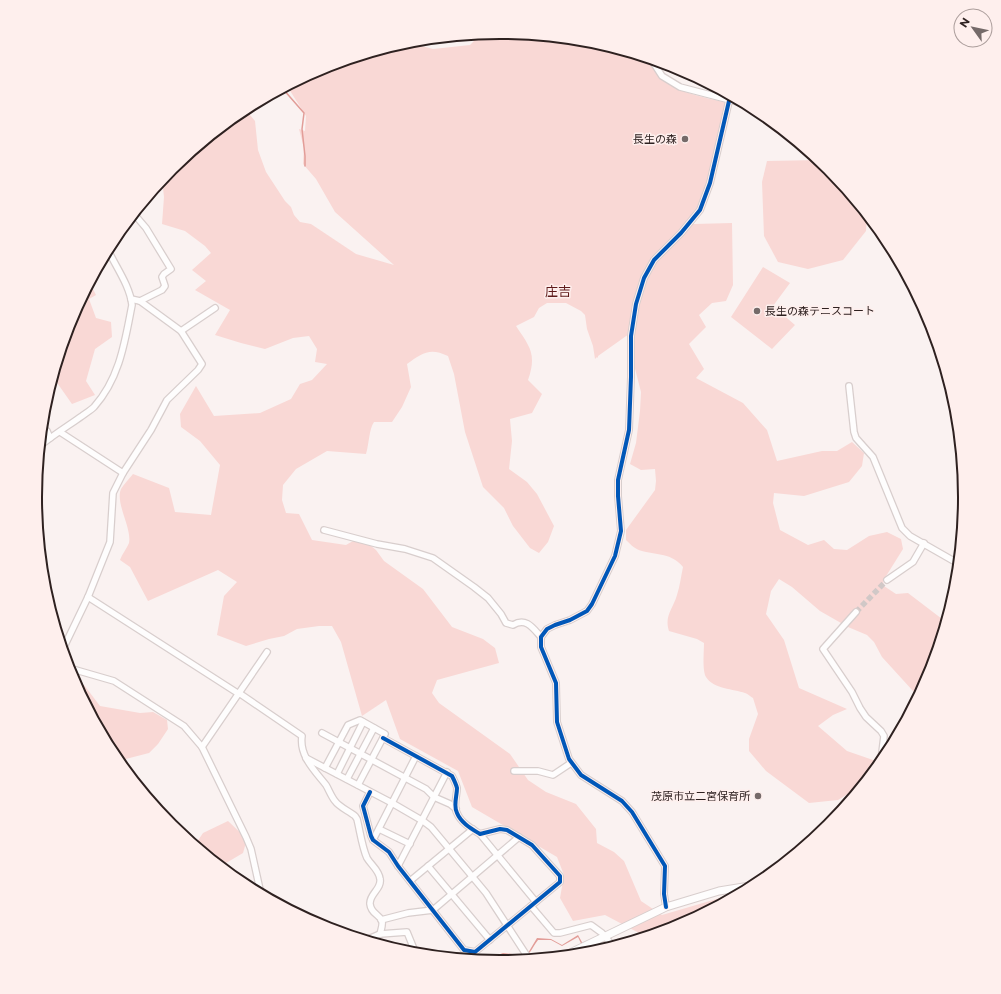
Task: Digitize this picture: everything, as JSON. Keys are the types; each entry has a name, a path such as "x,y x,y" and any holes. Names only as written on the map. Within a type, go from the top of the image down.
{"main road":[{"path":"581,948 666,907 719,891 739,888"}],"street":[{"path":"655,66 662,76 670,82 693,91 733,102"},
{"path":"666,907 664,894 665,866 632,812 622,801 581,775 571,764 558,728 556,716 556,683 541,647 541,637 547,629 570,620 587,611 592,604 615,556 621,531 618,480 629,430 631,336 636,304 644,278 654,260 681,233 700,210 710,183 729,101"},
{"path":"137,218 146,228 171,269 162,277 165,286 162,290 140,301"},
{"path":"46,442 94,407 117,370 123,352 132,305 128,289 111,257"},
{"path":"66,641 88,597 110,542 113,493 123,473 152,430 167,400 198,370 202,364 181,331 140,301 131,299"},
{"path":"181,331 215,308"},
{"path":"849,386 856,438 873,457 902,528 910,536 954,561"},
{"path":"47,431 50,438"},
{"path":"60,432 123,473"},
{"path":"324,530 378,544 405,549 433,558 488,598 501,614 506,623 513,625 519,621 526,623 541,637"},
{"path":"887,580 913,562 924,544"},
{"path":"88,597 239,693 302,736 306,758 311,768 327,786 335,802 357,819 368,860 375,868 381,880 379,886 371,897 370,903 371,911 381,920 382,923 380,934"},
{"path":"856,612 823,649 852,692 863,713 884,736 882,749"},
{"path":"202,748 267,652"},
{"path":"76,670 103,677 124,687 184,726 202,748 246,836 251,849 259,887"},
{"path":"325,768 348,725 360,720 385,734 358,785"},
{"path":"336,774 363,722"},
{"path":"347,779 374,728"},
{"path":"322,733 426,789 434,797 450,804 456,809"},
{"path":"382,738 452,776 456,785 456,809 460,818 480,834 536,902"},
{"path":"373,840 416,756"},
{"path":"306,758 392,803 431,827 486,893 526,954"},
{"path":"514,771 538,771 553,775 571,764"},
{"path":"398,866 423,821 447,772"},
{"path":"370,792 363,806 373,840 388,852 464,950 476,952 560,882 560,876 532,845 519,837 500,828 480,834"},
{"path":"379,829 410,844"},
{"path":"410,881 473,829"},
{"path":"381,920 408,913 433,910 519,837"},
{"path":"428,866 490,940"},
{"path":"531,906 554,933 560,933 591,925 609,941"},
{"path":"374,937 380,934 407,932 413,946"}],"shaded area":[{"path":"500,39 530,40 590,48 619,55 653,65 658,75 665,81 672,86 690,94 727,103 705,192 697,210 687,221 694,224 732,223 733,285 726,301 712,303 699,315 706,327 689,344 704,369 696,378 743,403 767,430 777,461 822,451 837,451 852,442 864,453 862,466 849,482 804,496 774,493 773,503 780,530 808,545 824,540 834,549 847,550 869,536 887,532 901,539 903,549 883,581 884,586 896,594 908,593 942,619 924,672 915,692 882,657 874,642 867,635 848,627 820,611 792,587 779,579 771,591 766,614 784,640 799,688 847,709 833,715 818,726 847,751 874,761 851,792 838,800 809,803 766,771 749,751 749,739 758,714 753,698 745,693 724,688 709,681 704,670 704,643 697,639 669,631 668,617 678,592 683,567 679,562 664,555 637,549 626,540 626,530 655,490 656,481 655,469 641,470 630,464 636,443 641,392 631,353 629,334 595,359 585,315 581,311 566,303 547,303 539,308 534,317 516,326 531,351 532,364 528,380 542,394 532,413 510,419 512,441 509,469 527,482 537,494 554,526 548,542 539,553 530,548 513,526 504,508 483,487 465,432 454,374 448,356 442,353 426,352 407,364 411,387 402,407 392,422 374,422 371,429 366,454 327,451 296,469 283,485 282,500 286,513 299,514 312,540 346,545 360,537 376,550 384,561 423,589 452,627 483,639 495,648 499,663 437,680 432,693 439,703 510,754 528,780 546,792 576,804 596,829 597,843 614,852 624,861 641,901 662,915 723,897 676,920 639,933 605,915 573,921 560,898 564,875 557,857 472,807 458,771 400,739 386,700 362,716 341,642 332,626 297,629 284,636 246,646 217,635 224,596 237,582 218,570 148,601 130,567 120,560 129,543 129,537 120,501 120,495 121,489 133,474 169,488 175,512 211,515 220,465 200,441 181,427 180,414 196,386 214,416 260,413 291,399 300,384 312,380 327,364 315,362 317,349 309,336 293,338 265,349 215,335 230,310 195,290 206,281 192,270 211,253 205,246 185,231 162,224 164,197 163,188 199,153 249,114 255,121 258,150 266,172 300,222 311,224 356,254 394,265 335,212 316,179 303,164 304,148 299,129 305,131 306,116 290,90 353,63 382,55 422,46 433,49 470,45 474,41 473,40"},
{"path":"810,160 845,195 864,218 867,222 866,231 843,260 808,269 778,262 764,236 762,182 767,161"},
{"name":"長生の森テニスコート","path":"763,267 790,283 773,306 795,325 772,349 731,317"},
{"path":"93,289 96,295 89,299 96,318 111,322 112,337 95,349 86,381 95,395 72,404 57,383 77,322"},
{"path":"83,685 100,706 140,713 153,712 167,720 168,729 158,744 149,753 125,759 104,726"},
{"path":"228,821 247,839 243,853 226,863 198,840 203,833"},
{"path":"578,935 585,947 583,947 578,937 562,946 551,940 538,940 528,954 524,954 528,953 537,938 551,939 562,945"},
{"path":"503,953 516,954 498,955"}],"waterway":[{"path":"286,92 304,113 302,129 305,166"}],"tunnel":[{"path":"856,612 887,580"}],"cycle path":[{"path":"666,907 664,894 665,866 632,812 622,801 581,775 569,759 557,722 556,683 541,647 541,637 547,629 570,620 587,611 592,604 615,556 621,531 618,480 629,430 631,336 636,304 644,278 654,260 681,233 700,210 710,183 729,101"},
{"path":"370,792 363,806 373,840 389,852 398,866 464,950 475,952 560,882 560,876 532,845 507,830 500,829 480,834 467,825 461,820 456,810 455,804 457,788 452,776 383,738"}],"place":[{"name":"長生の森","path":"685,139"},
{"name":"長生の森テニスコート","path":"757,311"},
{"name":"茂原市立二宮保育所","path":"758,796"}],"district":[{"name":"庄吉","path":"558,291"}]}
